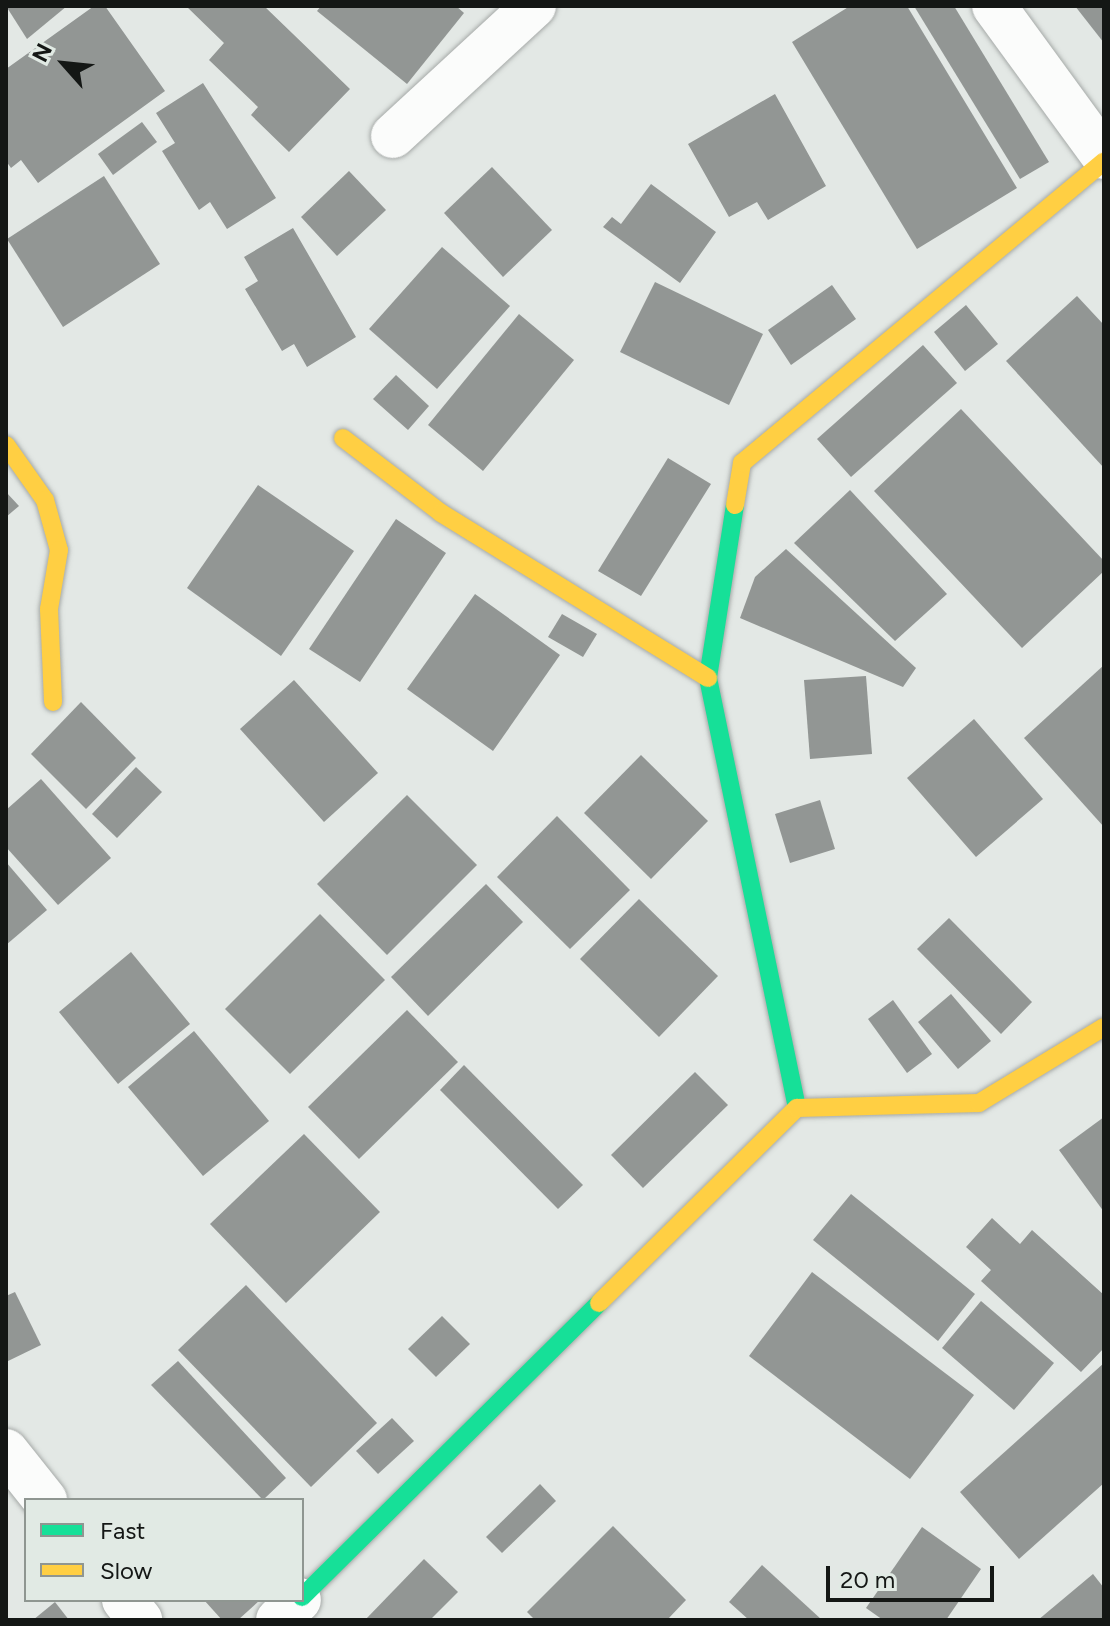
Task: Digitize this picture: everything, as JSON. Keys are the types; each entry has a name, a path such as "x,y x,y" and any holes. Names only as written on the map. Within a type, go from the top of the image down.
{"street":[{"path":"393,136 534,6"},
{"path":"797,1108 708,678 742,463 1104,159 994,6"},
{"path":"343,438 441,513 708,678"},
{"path":"6,445 45,500 59,550 49,609 53,702"},
{"path":"304,1594 797,1108 979,1103 1104,1027"},
{"path":"6,1451 43,1498"},
{"path":"126,1602 140,1620"},
{"path":"278,1620 296,1602"}],"building":[{"path":"6,6 67,6 27,39"},
{"path":"94,6 105,6 165,91 38,183 21,160 11,168 6,161 6,69"},
{"path":"186,6 264,6 350,89 289,152 251,115 258,107 209,60 224,43"},
{"path":"321,6 456,6 464,13 407,84 317,11"},
{"path":"850,6 907,6 1017,188 917,249 792,42"},
{"path":"914,6 954,6 1049,162 1020,179"},
{"path":"1075,6 1104,6 1104,43"},
{"path":"203,83 276,198 227,229 210,202 199,210 162,151 175,143 156,113"},
{"path":"775,94 826,186 768,220 757,202 729,217 688,144"},
{"path":"142,122 157,142 113,175 98,154"},
{"path":"492,167 552,230 503,277 444,213"},
{"path":"349,171 386,210 337,256 301,217"},
{"path":"104,176 160,264 63,327 7,239"},
{"path":"651,184 716,232 680,283 603,227 612,217 621,224"},
{"path":"293,228 356,337 307,367 294,344 282,351 245,289 258,281 244,257"},
{"path":"442,247 510,306 437,389 369,329"},
{"path":"655,282 763,334 729,405 620,352"},
{"path":"832,285 856,319 791,365 768,330"},
{"path":"1077,296 1104,325 1104,468 1006,361"},
{"path":"966,305 998,344 965,371 934,332"},
{"path":"519,314 574,360 483,471 428,425"},
{"path":"923,345 957,383 851,477 817,439"},
{"path":"396,375 429,406 408,430 373,399"},
{"path":"961,409 1104,561 1104,571 1022,648 874,491"},
{"path":"668,458 711,484 641,596 598,571"},
{"path":"258,485 354,551 281,656 187,588"},
{"path":"850,490 947,594 895,641 794,543"},
{"path":"6,492 19,506 6,517"},
{"path":"396,519 446,553 360,682 309,649"},
{"path":"786,549 916,668 903,687 740,618 755,577"},
{"path":"475,594 560,655 493,751 407,689"},
{"path":"562,614 597,634 583,657 548,637"},
{"path":"1104,665 1104,827 1024,738"},
{"path":"866,676 872,754 810,759 804,680"},
{"path":"294,680 378,773 324,822 240,729"},
{"path":"81,702 136,758 86,809 31,754"},
{"path":"974,719 1043,799 976,857 907,778"},
{"path":"641,755 708,821 651,879 584,813"},
{"path":"136,767 162,792 117,838 92,814"},
{"path":"41,779 111,858 58,905 6,847 6,810"},
{"path":"407,795 477,865 387,955 317,884"},
{"path":"820,800 835,849 790,863 775,814"},
{"path":"557,816 630,890 570,949 497,877"},
{"path":"6,862 47,910 6,945"},
{"path":"486,884 523,922 428,1016 391,977"},
{"path":"639,899 718,976 659,1037 580,959"},
{"path":"320,914 385,980 290,1074 225,1009"},
{"path":"949,918 1032,1002 1001,1034 917,949"},
{"path":"131,952 190,1024 118,1084 59,1012"},
{"path":"951,994 991,1041 958,1069 918,1022"},
{"path":"893,1000 932,1054 907,1073 868,1019"},
{"path":"407,1010 458,1062 359,1159 308,1107"},
{"path":"194,1031 269,1121 203,1176 128,1087"},
{"path":"464,1065 583,1185 558,1209 440,1090"},
{"path":"695,1072 728,1105 643,1188 611,1155"},
{"path":"1104,1117 1104,1212 1059,1150"},
{"path":"304,1134 380,1212 286,1303 210,1224"},
{"path":"851,1194 975,1294 938,1341 813,1240"},
{"path":"992,1218 1020,1244 1032,1230 1104,1295 1104,1348 1081,1372 981,1281 991,1270 966,1247"},
{"path":"812,1272 974,1395 910,1479 749,1356"},
{"path":"246,1285 377,1423 311,1487 178,1350"},
{"path":"15,1292 41,1345 6,1362 6,1296"},
{"path":"981,1301 1054,1363 1014,1410 942,1348"},
{"path":"442,1316 470,1344 436,1377 408,1349"},
{"path":"178,1361 286,1478 265,1498 261,1498 151,1385"},
{"path":"1104,1363 1104,1483 1019,1559 960,1492"},
{"path":"392,1418 414,1441 378,1474 356,1451"},
{"path":"540,1484 556,1501 502,1553 486,1537"},
{"path":"613,1526 686,1600 667,1620 535,1620 527,1612"},
{"path":"922,1527 981,1569 946,1620 883,1620 866,1608"},
{"path":"424,1559 458,1592 430,1620 365,1620"},
{"path":"762,1565 822,1620 749,1620 729,1602"},
{"path":"1093,1574 1104,1588 1104,1620 1038,1620"},
{"path":"55,1602 69,1620 33,1620"},
{"path":"206,1602 258,1602 238,1620 222,1620"}],"traffic: fast":[{"path":"735,505 708,678 797,1108"},
{"path":"304,1595 599,1303"}],"traffic: slow":[{"path":"735,505 742,463 1104,161"},
{"path":"343,438 441,513 708,678"},
{"path":"6,445 45,500 59,550 49,609 53,702"},
{"path":"599,1303 797,1108 979,1103 1104,1027"}]}
